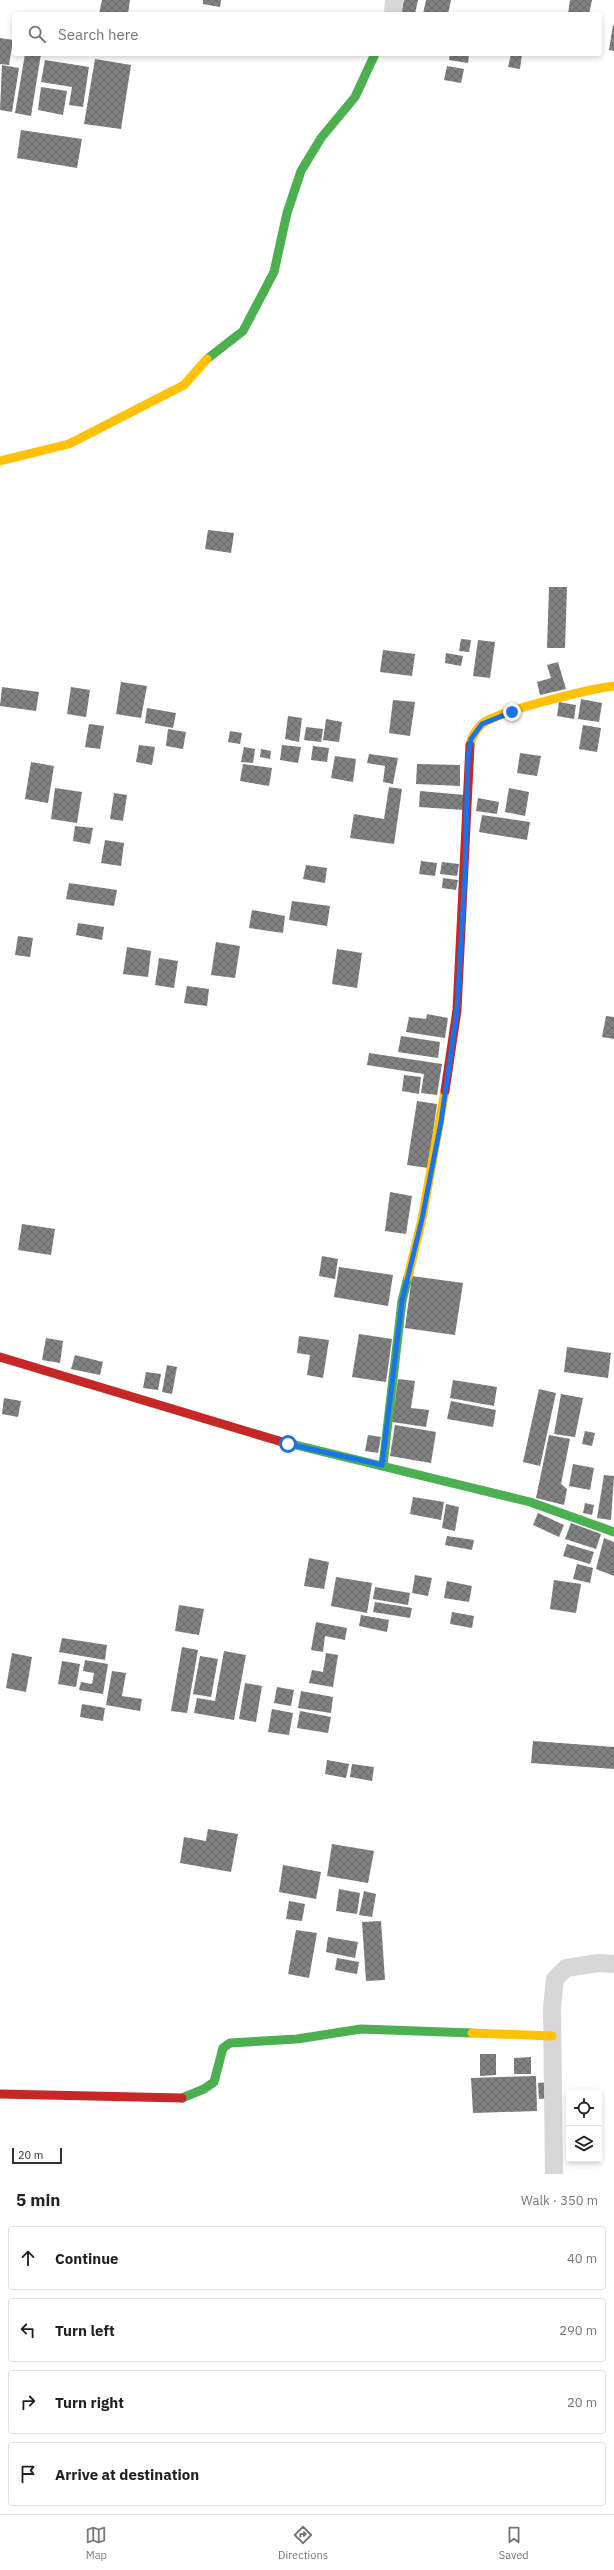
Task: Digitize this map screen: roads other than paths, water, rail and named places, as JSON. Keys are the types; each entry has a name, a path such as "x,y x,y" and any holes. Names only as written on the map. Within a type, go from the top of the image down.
{"street":[{"path":"393,12 394,0"},
{"path":"0,461 69,444 184,385 208,358 243,331 274,272 286,213 302,171 321,138 355,97 374,56"},
{"path":"382,1465 402,1301 422,1219 441,1122 457,1010 465,875 468,758 471,739 482,724 512,712 593,689 614,686"},
{"path":"0,1357 288,1444 382,1465 530,1502 614,1532"},
{"path":"554,2174 552,2007 556,1979 566,1968 598,1963 614,1964"},
{"path":"0,2094 185,2098 212,2087 219,2074 223,2048 230,2043 297,2038 361,2029 552,2036"}]}
